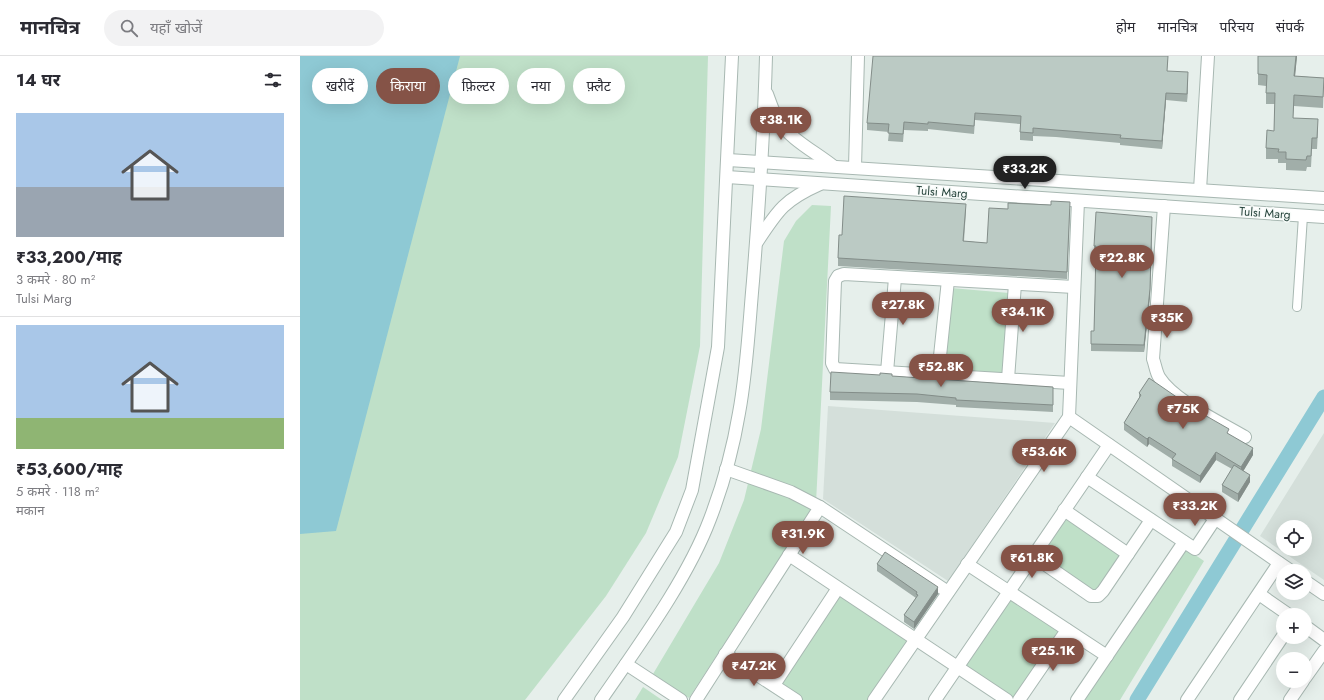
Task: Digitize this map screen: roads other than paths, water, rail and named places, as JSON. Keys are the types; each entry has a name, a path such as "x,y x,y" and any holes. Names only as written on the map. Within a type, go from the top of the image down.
{"street":[{"path":"564,700 623,617 676,532 692,490 718,347 732,56"},
{"path":"601,700 669,598 693,556 710,520 726,469 739,414 756,243 763,162 766,56"},
{"path":"855,167 858,56"},
{"path":"1200,190 1208,56"},
{"path":"765,89 777,119 796,140 833,166"},
{"name":"Tulsi Marg","path":"728,160 1200,190 1324,195"},
{"name":"Tulsi Marg","path":"727,178 1324,217"},
{"path":"756,243 772,218 785,204 798,194 821,184"},
{"path":"874,700 1069,417 1078,201"},
{"path":"1164,206 1154,359 1158,375 1166,386 1178,396 1245,437"},
{"path":"1070,383 835,369 832,363 835,281 838,276 844,274 1074,287"},
{"path":"888,372 895,278"},
{"path":"938,375 948,280"},
{"path":"1008,380 1015,284"},
{"path":"1069,417 1280,563 1189,699"},
{"path":"935,700 1109,445"},
{"path":"726,469 791,492 820,507 948,592"},
{"path":"1087,477 1194,549 1215,518"},
{"path":"696,700 820,507"},
{"path":"1064,510 1128,554"},
{"path":"1033,556 1091,596 1098,596 1103,591 1151,520"},
{"path":"1077,700 1184,542"},
{"path":"789,555 1007,700"},
{"path":"967,564 1107,656"},
{"path":"1312,586 1324,594"},
{"path":"774,685 838,588"},
{"path":"1259,594 1279,608"},
{"path":"1019,700 1067,630"},
{"path":"1312,631 1324,640"},
{"path":"1240,700 1278,644"},
{"path":"1312,668 1324,652"},
{"path":"725,654 796,700"},
{"path":"626,664 681,700"},
{"path":"1290,700 1298,688"}],"lane":[{"path":"1297,307 1303,216"}],"water":[{"path":"300,56 460,56 457,68 448,68 448,102 336,531 300,534"}],"waterway":[{"path":"1137,700 1324,397"}]}
